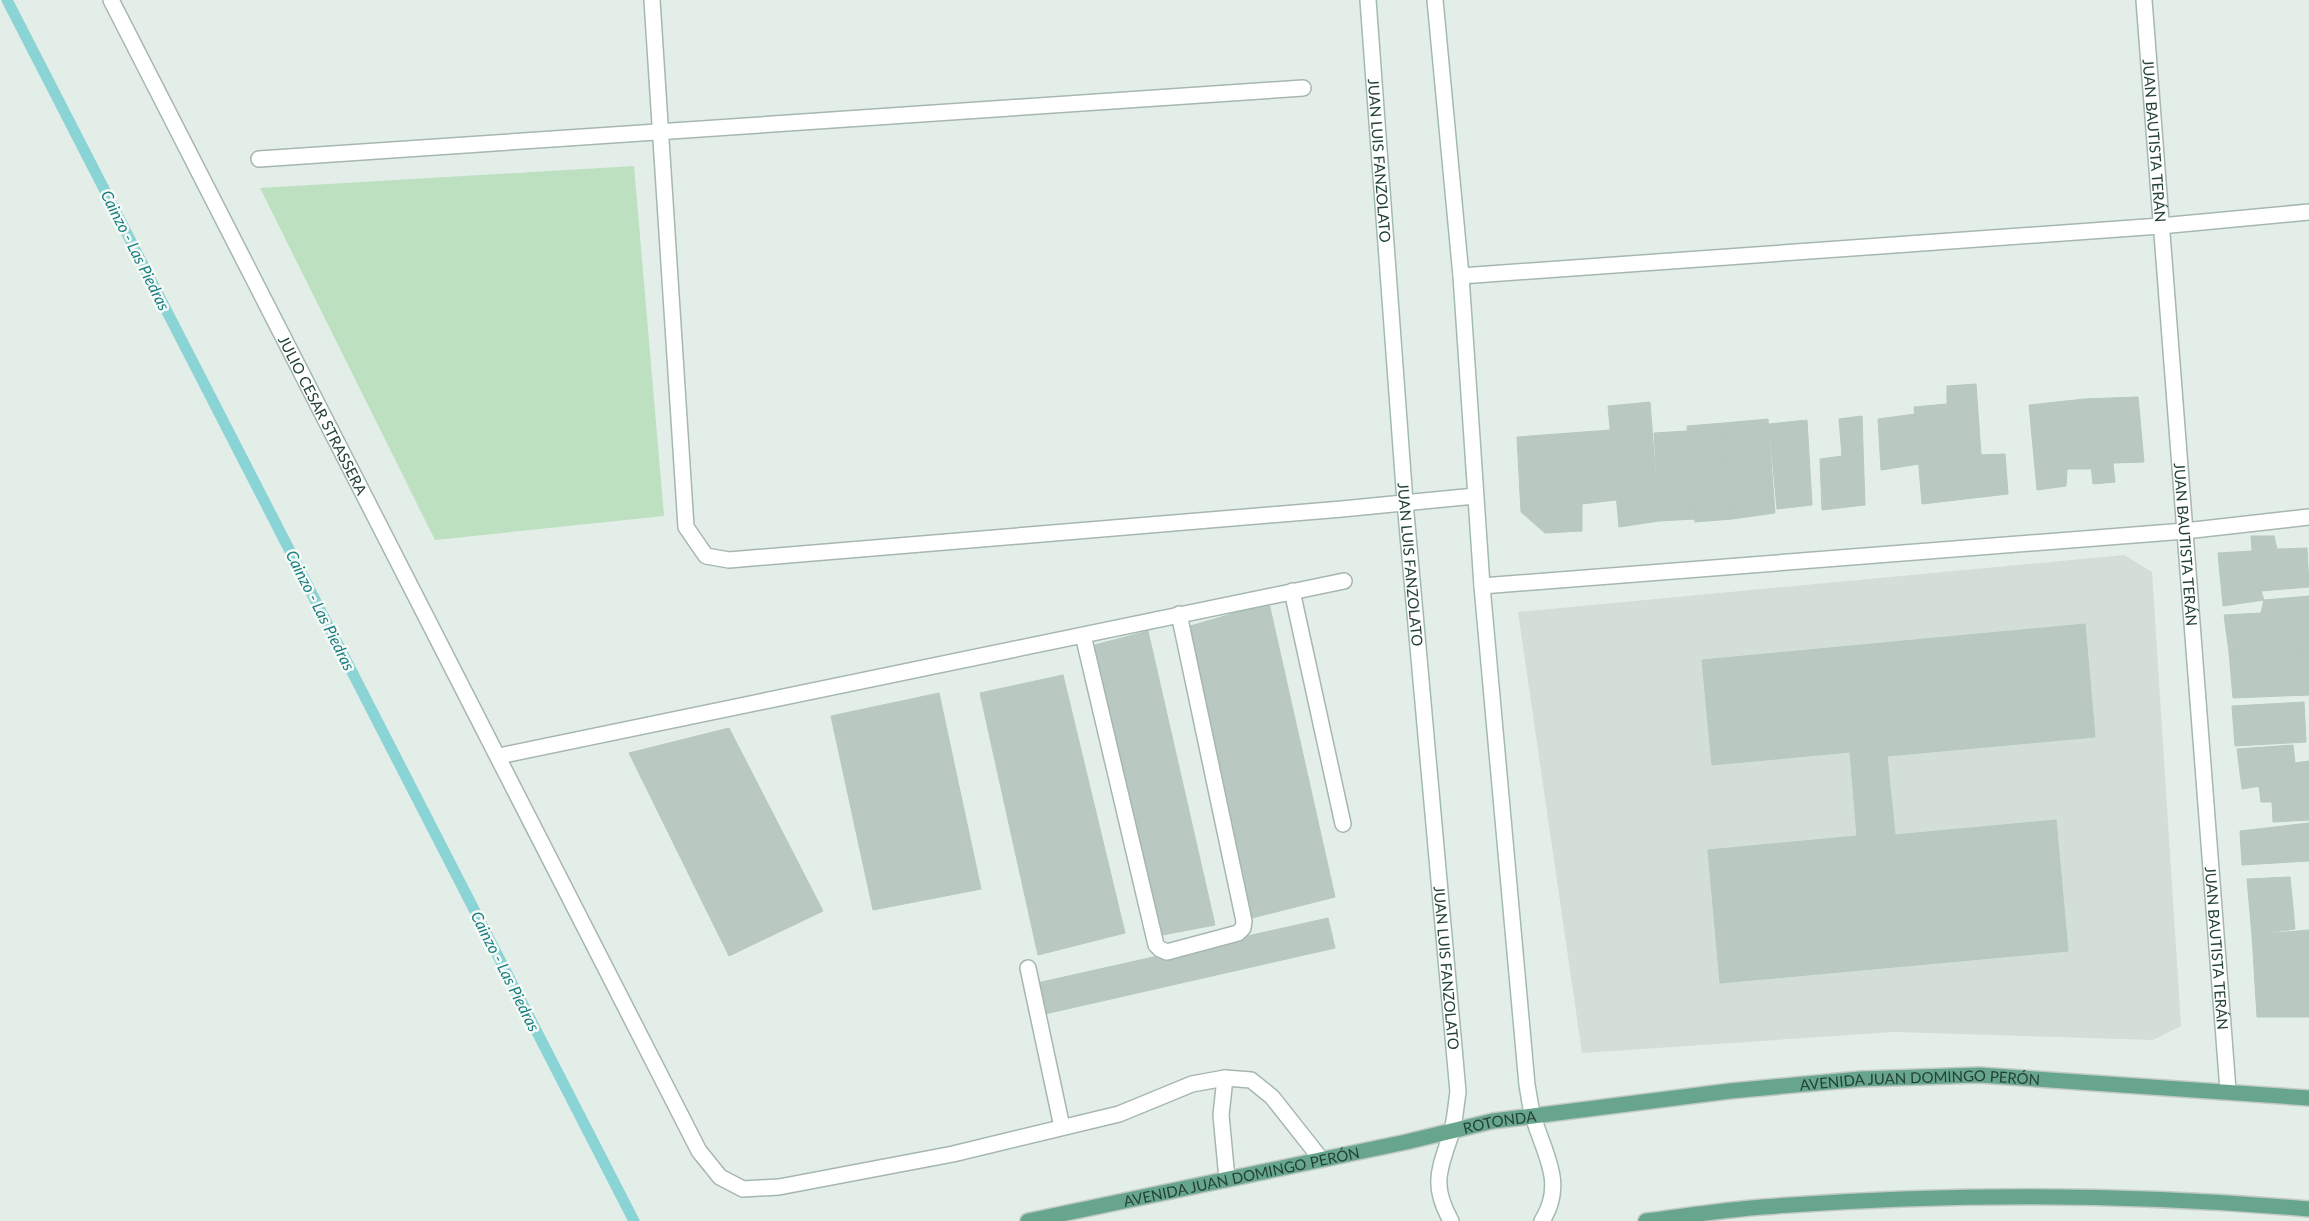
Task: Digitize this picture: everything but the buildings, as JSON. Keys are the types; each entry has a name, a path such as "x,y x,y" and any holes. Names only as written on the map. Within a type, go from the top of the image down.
{"main road":[{"name":"AVENIDA JUAN DOMINGO PERÓN","path":"1533,1116 1740,1090 1860,1080 1979,1075 2228,1090 2309,1098"},
{"name":"ROTONDA","path":"1452,1129 1533,1116"},
{"name":"AVENIDA JUAN DOMINGO PERÓN","path":"1028,1221 1406,1142 1452,1129"},
{"path":"1646,1221 1761,1207 1920,1198 2071,1196 2309,1209"}],"street":[{"name":"JULIO CESAR STRASSERA","path":"111,0 499,756 699,1151 720,1177 744,1189 779,1187 953,1154 1119,1114 1192,1084 1225,1078 1252,1080 1272,1097 1321,1159"},
{"path":"652,0 686,527 706,556 729,560 1475,496"},
{"name":"JUAN LUIS FANZOLATO","path":"1368,0 1405,502 1458,1092 1452,1129"},
{"path":"1435,0 1461,276 1482,586 1527,1085 1533,1116"},
{"name":"JUAN BAUTISTA TERÁN","path":"2144,0 2228,1090"},
{"path":"259,160 1303,88"},
{"path":"1461,276 2160,226 2309,212"},
{"path":"1482,586 2185,531 2309,517"},
{"path":"499,756 1344,581"},
{"path":"1292,591 1343,824"},
{"path":"1083,635 1156,945 1167,952 1238,933 1243,928 1244,921 1179,614"},
{"path":"1028,968 1062,1128"},
{"path":"1225,1078 1221,1115 1227,1179"},
{"name":"ROTONDA","path":"1533,1116 1550,1164 1554,1186 1550,1208 1542,1221"},
{"name":"ROTONDA","path":"1450,1221 1441,1204 1438,1177 1452,1129"}],"shaded area":[{"path":"2124,555 2152,572 2181,1026 2153,1040 1894,1032 1582,1053 1518,612"}],"green space":[{"path":"634,166 664,516 435,540 260,188"}],"waterway":[{"name":"Cainzo - Las Piedras","path":"7,0 634,1221"}]}
